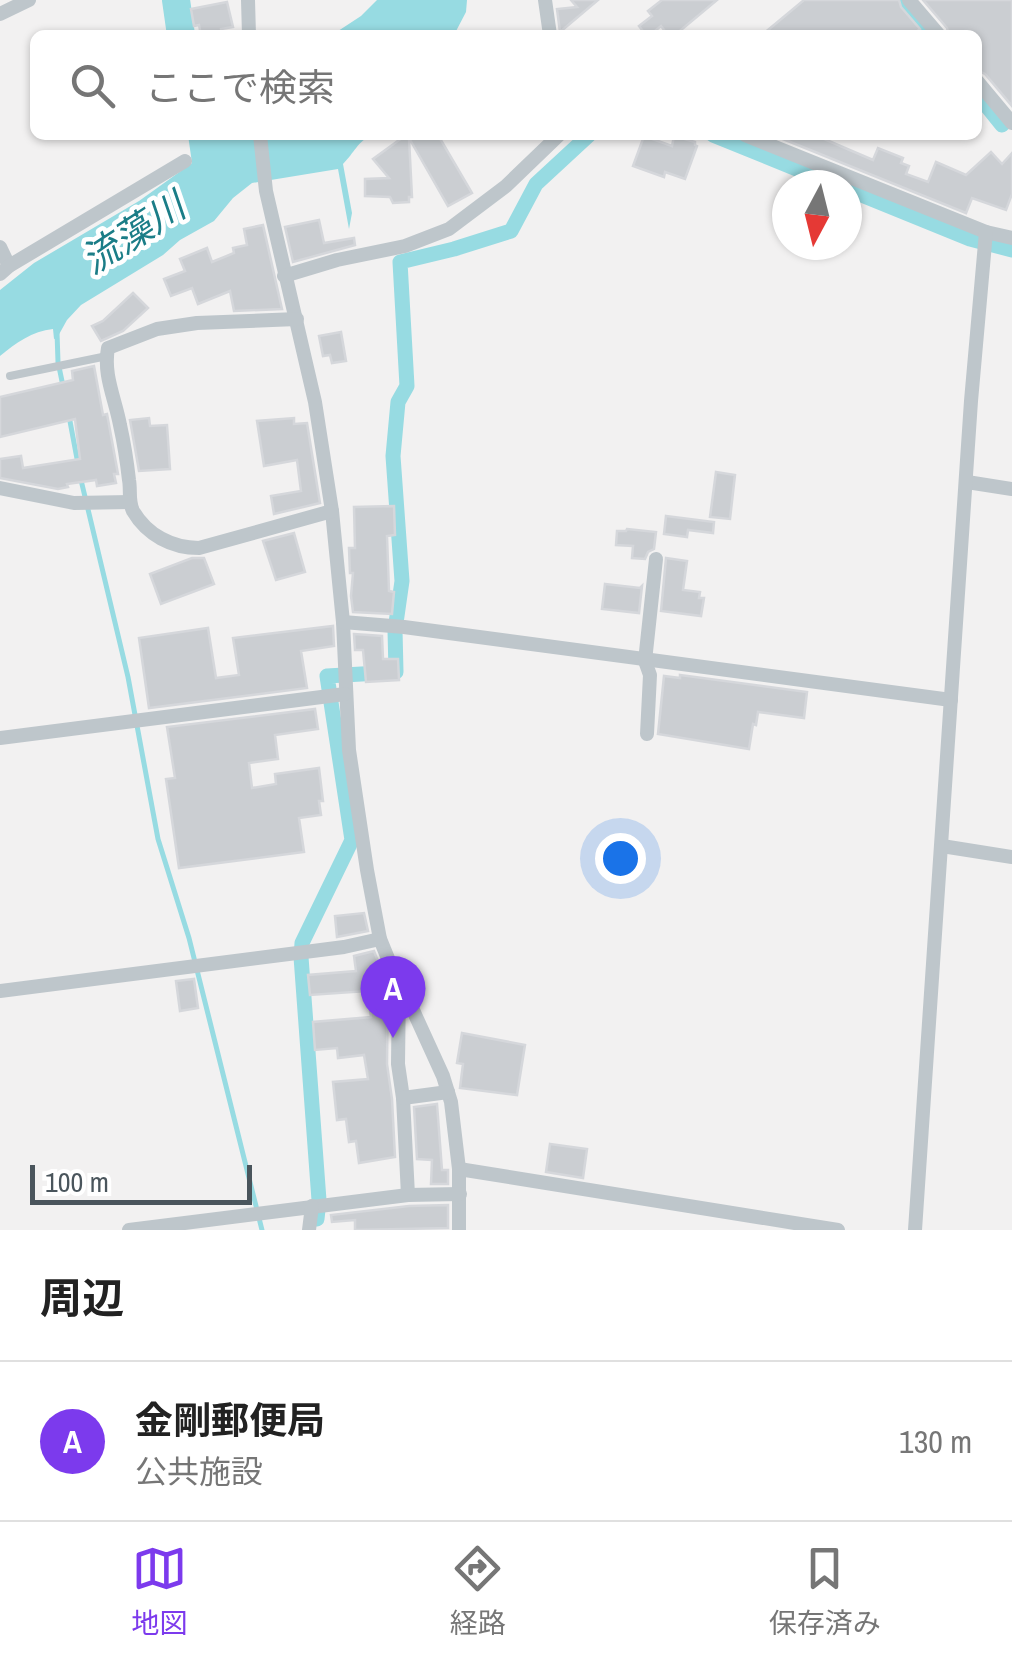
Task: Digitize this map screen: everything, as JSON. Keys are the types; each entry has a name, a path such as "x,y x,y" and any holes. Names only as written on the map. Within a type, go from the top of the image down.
{"street":[{"path":"0,14 29,0"},
{"path":"248,0 249,30"},
{"path":"545,0 549,30"},
{"path":"909,0 935,30"},
{"path":"982,87 1012,122"},
{"path":"261,140 266,190 315,402 332,510 344,644 348,750 380,939 448,1092 459,1169 459,1230"},
{"path":"284,276 405,246 450,229 506,186 554,140"},
{"path":"757,140 986,234 1012,238"},
{"path":"0,247 5,270 185,161"},
{"path":"915,1230 971,401 986,234"},
{"path":"296,319 197,323 157,329 108,348 105,364 120,424 130,502 147,527 166,542 184,548 199,548 332,510"},
{"path":"967,482 1012,490"},
{"path":"0,488 74,503 130,502"},
{"path":"647,734 650,676 646,661 656,559"},
{"path":"342,622 951,700"},
{"path":"0,738 345,692"},
{"path":"942,846 1012,857"},
{"path":"0,991 344,948 380,939"},
{"path":"399,986 398,1064 408,1195"},
{"path":"403,1098 448,1092"},
{"path":"459,1169 838,1230"},
{"path":"129,1230 408,1195 460,1194"},
{"path":"309,1230 317,1206"}],"lane":[{"path":"10,376 107,356"}],"water":[{"path":"377,0 467,0 457,30 340,30"},
{"name":"流藻川","path":"189,140 365,140 343,164 352,213 349,229 338,169 252,183 214,221 81,305 57,338 54,339 53,329 38,332 0,356 0,290 34,263 139,201 192,163"}],"building":[{"path":"571,0 598,0 560,30 557,9 577,7"},
{"path":"662,0 717,0 681,30 664,30 661,26 642,30 639,26 652,16 648,11"},
{"path":"804,0 899,0 920,29 919,30 768,30"},
{"path":"923,0 1012,0 1012,106 982,72 982,30 947,28"},
{"path":"227,2 233,27 200,30 199,25 194,26 191,9"},
{"path":"399,140 409,140 409,202 393,203 390,197 365,196 365,179 389,178 373,159"},
{"path":"410,140 441,140 472,193 448,206"},
{"path":"643,140 672,146 673,140 688,140 697,146 685,179 665,172 664,177 633,166"},
{"path":"785,140 827,140 873,160 878,148 903,158 901,163 909,166 906,174 928,182 936,162 966,175 991,152 1002,164 1012,153 1012,194 1006,210 972,198 966,213"},
{"path":"319,220 324,243 354,238 355,245 293,262 285,227"},
{"path":"263,225 282,309 234,311 230,291 198,304 192,288 171,296 164,279 185,271 180,259 207,248 212,262 234,253 233,248 247,245 244,229"},
{"path":"133,293 148,308 123,331 101,341 92,326 103,321"},
{"path":"341,332 346,361 332,363 330,355 323,356 319,336"},
{"path":"94,366 103,415 107,414 118,474 114,474 116,483 97,486 96,480 58,489 0,478 0,459 21,456 23,468 80,459 75,419 0,437 0,397 73,380 72,371"},
{"path":"149,418 150,426 167,425 170,469 139,471 130,420"},
{"path":"294,418 294,424 307,423 320,503 274,514 271,496 301,491 297,460 264,466 257,421"},
{"path":"716,472 735,475 730,519 710,517"},
{"path":"394,506 395,535 387,536 389,591 394,592 392,614 353,612 349,548 355,548 354,507"},
{"path":"666,516 714,522 713,533 688,530 687,537 664,534"},
{"path":"617,531 656,532 654,549 645,559 632,558 633,546 616,545"},
{"path":"294,533 305,572 276,580 263,541"},
{"path":"192,558 204,558 214,584 161,604 150,574"},
{"path":"666,558 687,561 683,590 700,592 699,598 704,598 701,616 661,611"},
{"path":"605,584 642,586 639,613 602,609"},
{"path":"333,626 334,646 301,651 307,688 149,708 139,638 208,628 216,678 239,675 233,638"},
{"path":"354,634 382,636 383,659 398,659 399,680 366,682 363,650 355,650"},
{"path":"664,676 807,692 804,718 758,712 749,749 658,734"},
{"path":"315,709 318,729 275,735 278,759 249,763 252,788 276,784 275,774 319,768 321,815 299,818 304,852 179,868 166,779 175,778 167,727"},
{"path":"364,913 368,931 337,937 335,916"},
{"path":"374,951 388,987 387,1064 395,1157 359,1163 356,1141 349,1142 346,1119 337,1120 333,1082 368,1079 364,1055 338,1058 337,1048 315,1050 313,1022 371,1017 367,991 310,995 308,975 356,971 354,956"},
{"path":"194,979 198,1008 180,1011 176,981"},
{"path":"462,1033 525,1045 517,1095 460,1088 463,1064 457,1063"},
{"path":"437,1104 442,1170 448,1170 448,1184 431,1184 432,1160 417,1159 414,1107"},
{"path":"550,1144 587,1149 583,1178 546,1172"},
{"path":"448,1205 448,1228 355,1230 355,1220 332,1222 331,1215 409,1206"}],"waterway":[{"path":"176,0 180,30"},
{"path":"900,0 925,30"},
{"path":"982,100 1002,125"},
{"path":"317,1219 319,1200 302,943 352,840 327,676 396,672 395,630 402,581 393,456 398,402 407,386 400,262 511,231 536,184 584,140"},
{"path":"725,140 799,170"},
{"path":"862,195 970,239 1012,250"},
{"path":"57,332 63,386"},
{"path":"69,416 78,464"},
{"path":"81,480 128,677 158,839 189,938 262,1230"}],"place":[{"name":"金剛郵便局","path":"393,1038"}]}
